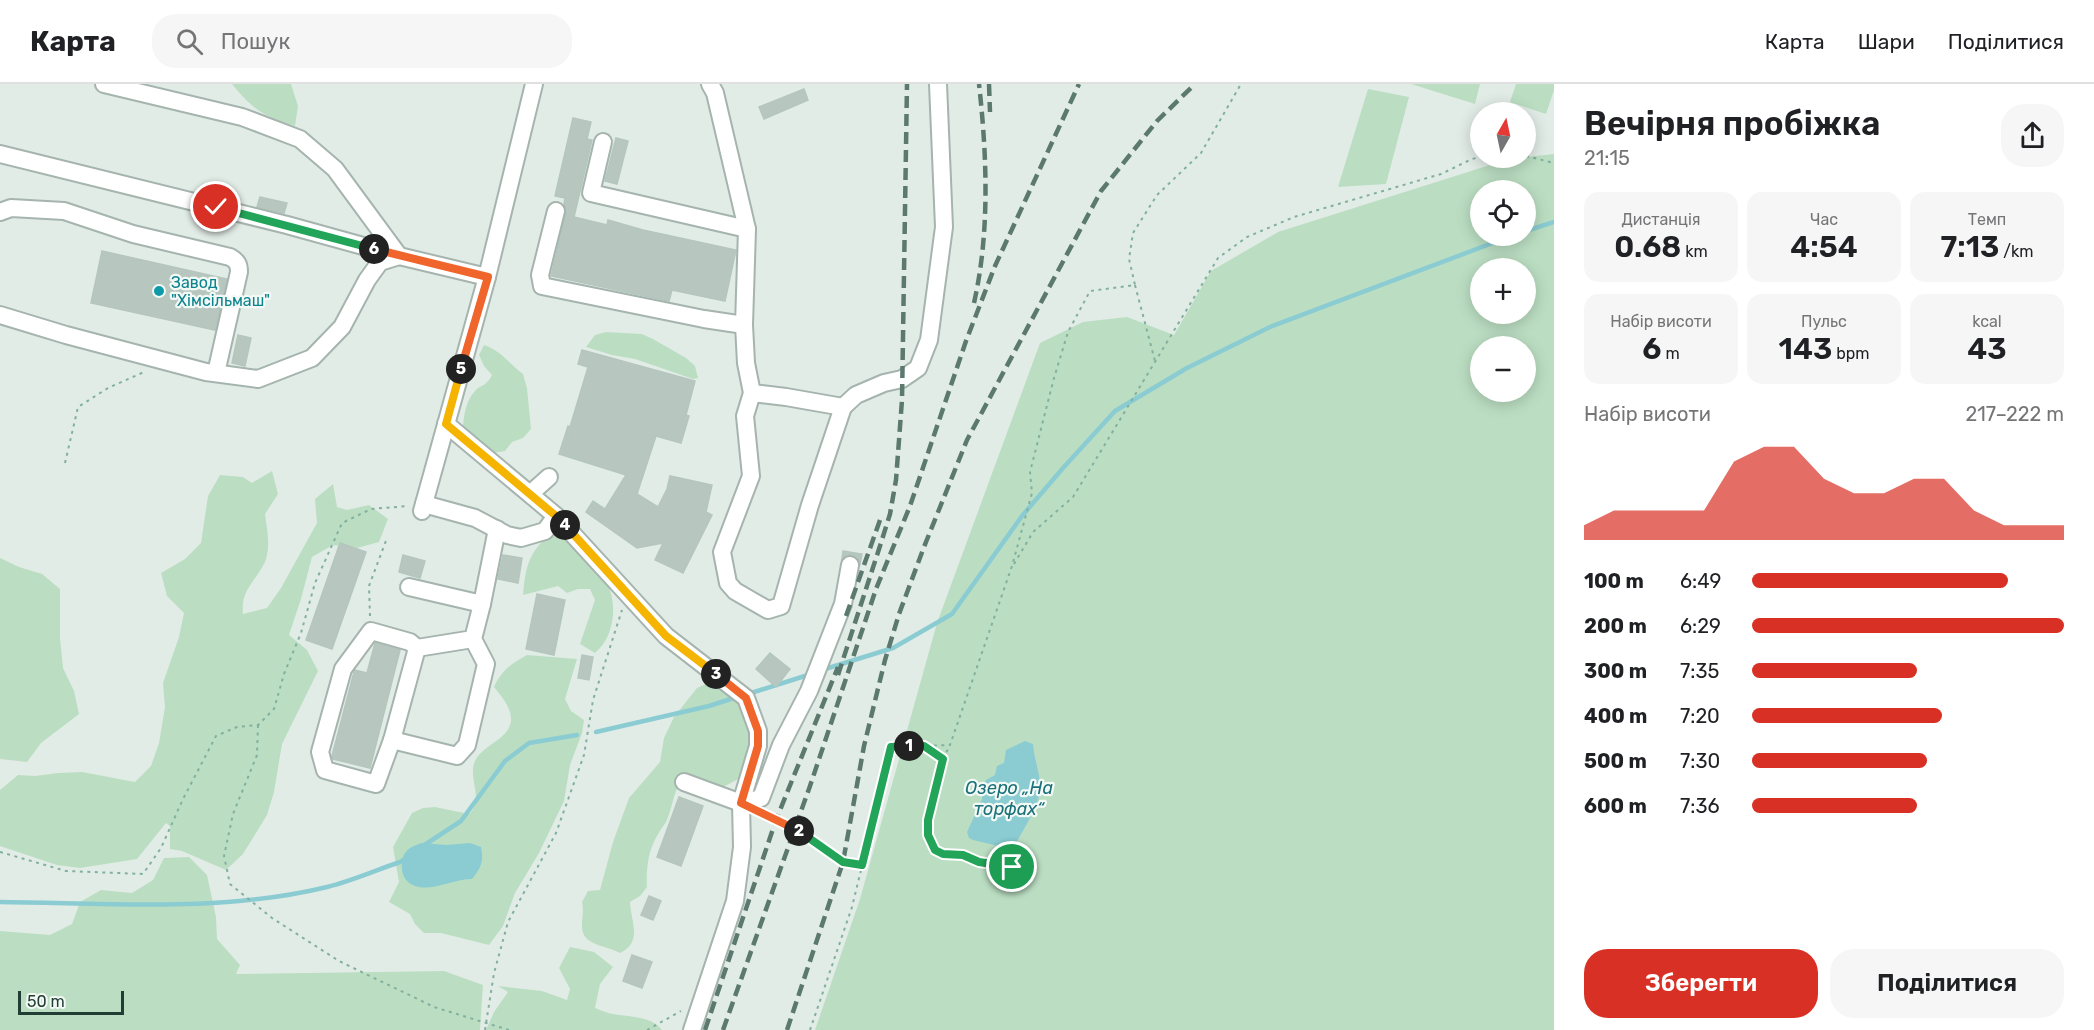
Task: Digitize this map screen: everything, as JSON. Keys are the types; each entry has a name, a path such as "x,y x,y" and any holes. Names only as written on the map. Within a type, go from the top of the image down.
{"lane":[{"path":"104,84 242,117 300,139 335,169 399,255"},
{"path":"534,84 488,277 423,507 475,518 507,535 521,538 545,531 556,516"},
{"path":"710,84 715,93 747,229 744,325 746,363 752,393 745,416 752,476 722,552 728,583 735,591 768,610 781,606 810,505 843,407 856,394 884,383 903,379 918,368 929,340 944,227 938,84"},
{"path":"603,142 591,193 747,229"},
{"path":"0,154 488,277"},
{"path":"0,212 11,208 64,211 133,234 236,260 239,272 216,373"},
{"path":"556,211 540,275 542,286 744,325"},
{"path":"0,315 167,362 216,373 258,379 312,358 342,327 367,280 380,262 399,255"},
{"path":"752,393 843,407"},
{"path":"446,424 556,516 666,636 746,698 758,731 758,746 741,803 742,847 735,902 692,1030"},
{"path":"530,494 549,477"},
{"path":"392,740 457,756 467,745 486,664 473,639 497,529"},
{"path":"684,782 741,803 761,798 781,745 809,691 843,604 850,565"},
{"path":"409,587 482,604"},
{"path":"417,648 392,740 376,784 325,770 320,752 343,669 371,631 410,642 417,648 473,639"}],"path":[{"path":"1155,361 1129,259 1133,233 1156,195 1201,153 1241,84"},
{"path":"1536,158 1554,163"},
{"path":"1012,566 1033,532 1073,497 1218,258 1246,237 1294,218 1441,174 1470,160"},
{"path":"1038,855 1012,867 979,862 963,855 943,854 935,850 928,835 928,820 943,759 950,745 1012,566 1032,493 1030,472 1068,332 1090,291 1135,285"},
{"path":"65,462 78,407 108,388 167,362"},
{"path":"0,852 66,871 143,874 161,848 183,799 216,736 237,727 258,725 274,709 284,674 301,633 315,584 342,523 371,509 423,507"},
{"path":"371,631 369,586 387,538"},
{"path":"485,1030 494,973 508,922 556,833 584,755 593,700 613,642 626,592"},
{"path":"258,725 257,755 233,814 224,856 230,884 272,918 339,962 434,1007 508,1030"},
{"path":"810,1030 852,907 891,747 950,745"},
{"path":"924,746 943,759"},
{"path":"741,803 796,828 843,862 862,865"},
{"path":"647,1030 683,1009 698,1013"}],"green space":[{"path":"232,84 291,84 298,106 295,126 260,111"},
{"path":"1411,84 1480,84 1476,102 1470,102"},
{"path":"1516,84 1554,84 1546,114 1536,111 1536,102 1510,102"},
{"path":"1368,89 1409,97 1386,184 1338,187"},
{"path":"1554,154 1554,1030 815,1030 860,899 937,623 1040,343 1083,322 1127,317 1174,335 1211,271 1278,232 1481,168 1536,168 1536,156"},
{"path":"606,332 642,334 653,339 686,358 695,366 698,378 693,379 635,359 586,347 595,335"},
{"path":"484,345 501,354 523,374 527,388 531,429 523,438 512,442 505,451 493,453 463,433 464,416 469,400 492,375 484,366 479,355"},
{"path":"272,471 278,494 265,514 268,538 267,556 246,592 243,614 267,608 281,588 317,523 315,499 333,484 337,507 347,510 369,505 388,519 379,542 357,548 333,545 312,557 289,635 307,650 318,671 282,744 274,792 267,815 243,854 226,870 182,851 170,849 170,826 166,823 137,859 80,868 57,865 0,846 0,790 18,775 82,772 135,782 151,766 159,743 165,707 163,683 179,637 184,613 167,596 161,573 185,559 201,543 208,496 220,475 243,477 252,483"},
{"path":"560,525 599,569 611,595 613,617 611,627 602,646 595,653 580,644 595,600 590,589 578,589 567,593 558,586 523,595 526,572 532,555"},
{"path":"0,558 42,574 60,589 60,638 63,668 74,691 79,714 41,743 27,762 0,759"},
{"path":"527,655 577,659 565,699 571,711 584,720 582,733 570,765 564,801 539,853 515,893 503,926 489,945 441,933 424,933 415,924 410,914 389,902 399,882 393,847 412,813 423,808 435,807 469,814 474,808 476,802 473,774 475,761 484,750 502,737 510,726 511,715 494,687 508,668"},
{"path":"708,683 749,709 752,744 744,776 723,787 712,784 679,784 667,820 650,854 647,867 647,887 640,896 630,902 634,931 631,943 620,953 595,944 583,932 582,902 588,891 600,890 613,842 629,798 660,762 664,738 674,717 697,688"},
{"path":"189,857 207,875 216,917 217,939 240,965 236,974 444,971 483,985 480,1030 0,1030 0,931 50,935 72,924 80,902 101,890 132,893 153,880 164,858"},
{"path":"570,947 594,952 613,967 600,984 595,1008 611,1014 646,1020 658,1025 662,1030 486,1030 494,1012 508,992 498,986 542,991 567,1000 570,989 559,968"}],"water":[{"name":"Озеро „На торфах“","path":"1025,741 1033,744 1040,790 1035,809 1014,847 1007,848 969,838 967,832 982,799 982,787 986,780 995,775 997,766 1004,763 1006,750"},
{"path":"422,843 446,845 470,843 481,847 480,868 472,879 430,887 415,886 404,877 402,860 409,848"}],"building":[{"path":"804,89 808,100 764,119 759,107"},
{"path":"573,118 591,122 587,139 592,140 574,217 607,225 608,220 736,250 725,301 672,290 669,301 551,276 566,213 565,198 555,196"},
{"path":"616,138 628,141 617,184 605,181"},
{"path":"260,197 287,203 284,213 257,207"},
{"name":"Завод \"Хімсільмаш\"","path":"102,251 227,279 215,330 91,303"},
{"path":"238,335 251,338 245,366 232,363"},
{"path":"582,350 695,381 686,415 689,416 681,443 656,436 637,494 658,507 667,489 670,476 712,485 706,512 712,515 683,573 655,560 663,543 637,548 586,512 593,501 605,509 626,475 559,454 568,426 570,427 588,367 578,364"},
{"path":"340,543 366,552 332,649 306,640"},
{"path":"843,551 862,554 860,564 857,557 852,555 846,555 842,559"},
{"path":"403,555 425,561 420,578 399,572"},
{"path":"503,555 522,558 518,583 498,579"},
{"path":"537,594 565,600 554,655 526,649"},
{"path":"375,643 400,650 370,768 333,759 332,756 354,672 355,670 367,673"},
{"path":"770,653 790,669 776,687 756,669"},
{"path":"582,655 593,657 589,680 578,678"},
{"path":"679,797 703,806 681,866 657,857"},
{"path":"649,896 661,901 653,920 641,915"},
{"path":"632,955 652,962 642,988 623,981"}],"waterway":[{"path":"1536,228 1554,222"},
{"path":"822,670 893,648 952,614 1022,516 1115,411 1187,368 1270,327 1485,246"},
{"path":"748,694 811,674"},
{"path":"596,732 709,706 737,697"},
{"path":"423,846 461,821 505,761 529,743 577,735"},
{"path":"0,902 164,905 246,900 287,895 336,885 406,858"}],"railway":[{"path":"838,675 890,514 896,480 902,400 907,84"},
{"path":"974,303 983,249 986,194 979,84"},
{"path":"989,84 990,112"},
{"path":"723,1030 810,786 876,589 910,506 966,341 995,266 1079,84"},
{"path":"787,1030 843,862 864,746 899,614 967,440 1101,191 1157,121 1195,84"},
{"path":"846,616 880,520"},
{"path":"705,1030 776,820 838,667"}],"place":[{"name":"Завод \"Хімсільмаш\"","path":"159,291"}],"route":[{"path":"216,207 488,277 446,424 556,516 666,636 746,698 758,731 758,746 741,803 796,828 843,862 862,865 891,747 924,746 943,759 928,820 928,835 935,850 943,854 963,855 979,862 1012,867"}]}
